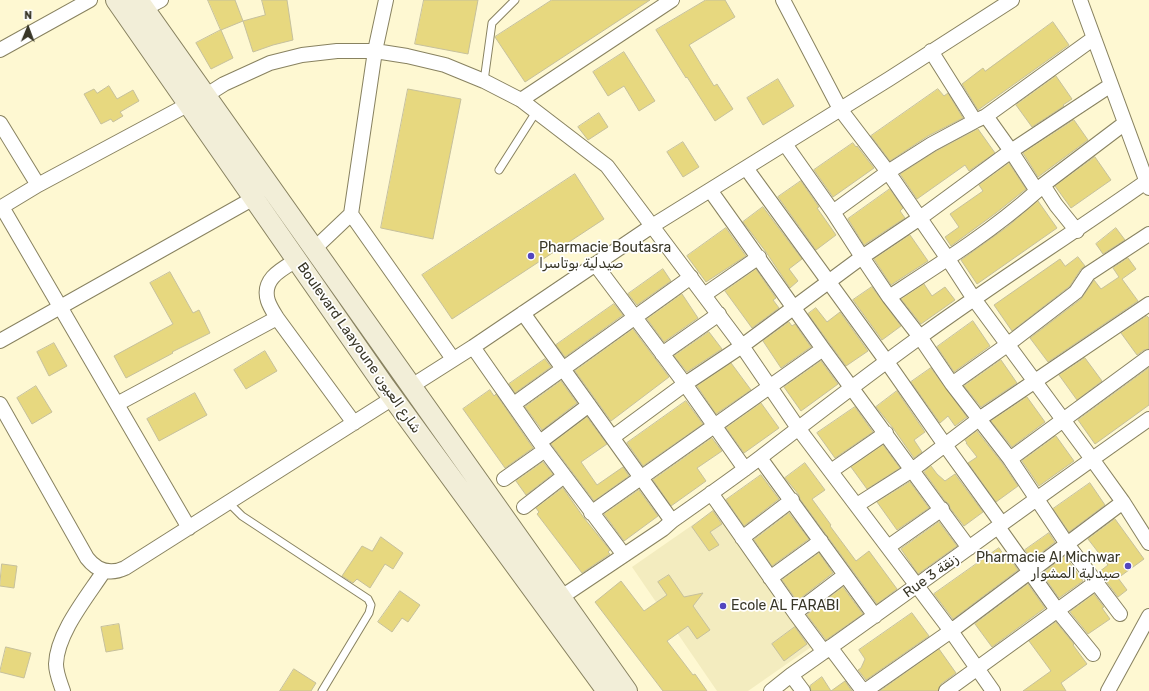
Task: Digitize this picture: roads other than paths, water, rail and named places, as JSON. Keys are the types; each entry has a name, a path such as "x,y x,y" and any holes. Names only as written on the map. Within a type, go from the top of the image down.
{"street":[{"path":"0,50 90,0"},
{"name":"Boulevard Laayoune شارع العيون","path":"116,0 197,100 305,255 393,398 608,691"},
{"path":"354,423 277,318 268,300 268,285 275,274 305,255 351,214 375,51 386,0"},
{"path":"521,100 672,0"},
{"path":"783,0 840,109 888,172 1007,345 1123,502 1149,543"},
{"path":"410,387 652,226 889,79 1012,0"},
{"path":"560,598 663,529 760,458 852,387 974,299 1148,185 1080,0"},
{"name":"Boulevard Laayoune شارع العيون","path":"147,3 197,100 254,198 305,255 410,387 627,691"},
{"path":"834,212 888,172 932,144 980,118 1094,38"},
{"path":"189,528 1,207 38,185 224,84 270,63 302,55 337,51 375,51 407,56 445,65 484,81 521,100 607,166 719,314 798,428 918,586 993,691"},
{"path":"932,51 980,118 1011,151 1077,231"},
{"path":"613,437 685,384 742,346 862,257 920,218 1011,151 1111,84"},
{"path":"0,123 38,185"},
{"path":"889,297 948,259 1006,218 1040,188 1125,123"},
{"path":"785,144 834,212 889,297 920,337 952,384 1010,459 1067,544 1095,583 1120,614"},
{"path":"746,168 887,362 1057,610 1093,654"},
{"path":"710,190 823,349 942,509 969,548"},
{"path":"0,341 254,198"},
{"path":"351,214 453,359"},
{"path":"952,384 1007,345 1076,292 1088,274 1149,234"},
{"path":"704,295 759,257"},
{"path":"595,264 685,384 745,469"},
{"path":"514,404 691,277"},
{"path":"856,505 912,470 979,419 1149,304"},
{"path":"523,313 672,521"},
{"path":"662,354 719,314"},
{"path":"117,404 277,318"},
{"path":"472,347 514,404 542,446 624,555"},
{"path":"591,513 823,349"},
{"path":"1010,459 1063,419 1149,358"},
{"path":"0,404 82,550 96,568 111,572 125,568 393,398"},
{"path":"504,479 589,405"},
{"name":"Rue 3 زنقة","path":"771,691 791,675 918,586 1036,499 1149,419"},
{"path":"831,471 886,433"},
{"path":"760,458 875,616"},
{"path":"524,507 564,476"},
{"path":"711,493 796,613 864,691 951,631 1123,502"},
{"path":"742,538 792,500"},
{"path":"888,547 942,509"},
{"path":"770,578 820,541"},
{"path":"63,691 56,664 58,651 63,637 73,618 104,571"},
{"path":"796,613 846,575"},
{"path":"946,691 1095,583"},
{"path":"1108,691 1149,616"},
{"path":"791,675 802,691"}],"lane":[{"path":"484,81 492,23 515,0"},
{"path":"499,170 536,112"},
{"path":"229,503 242,516 368,599 371,605 369,614 322,691"}],"place":[{"name":"Pharmacie Boutasra صيدلية بوتاسرا","path":"531,256"},
{"name":"Pharmacie Al Michwar صيدلية المشوار","path":"1128,566"},
{"name":"Ecole AL FARABI","path":"723,606"}]}
